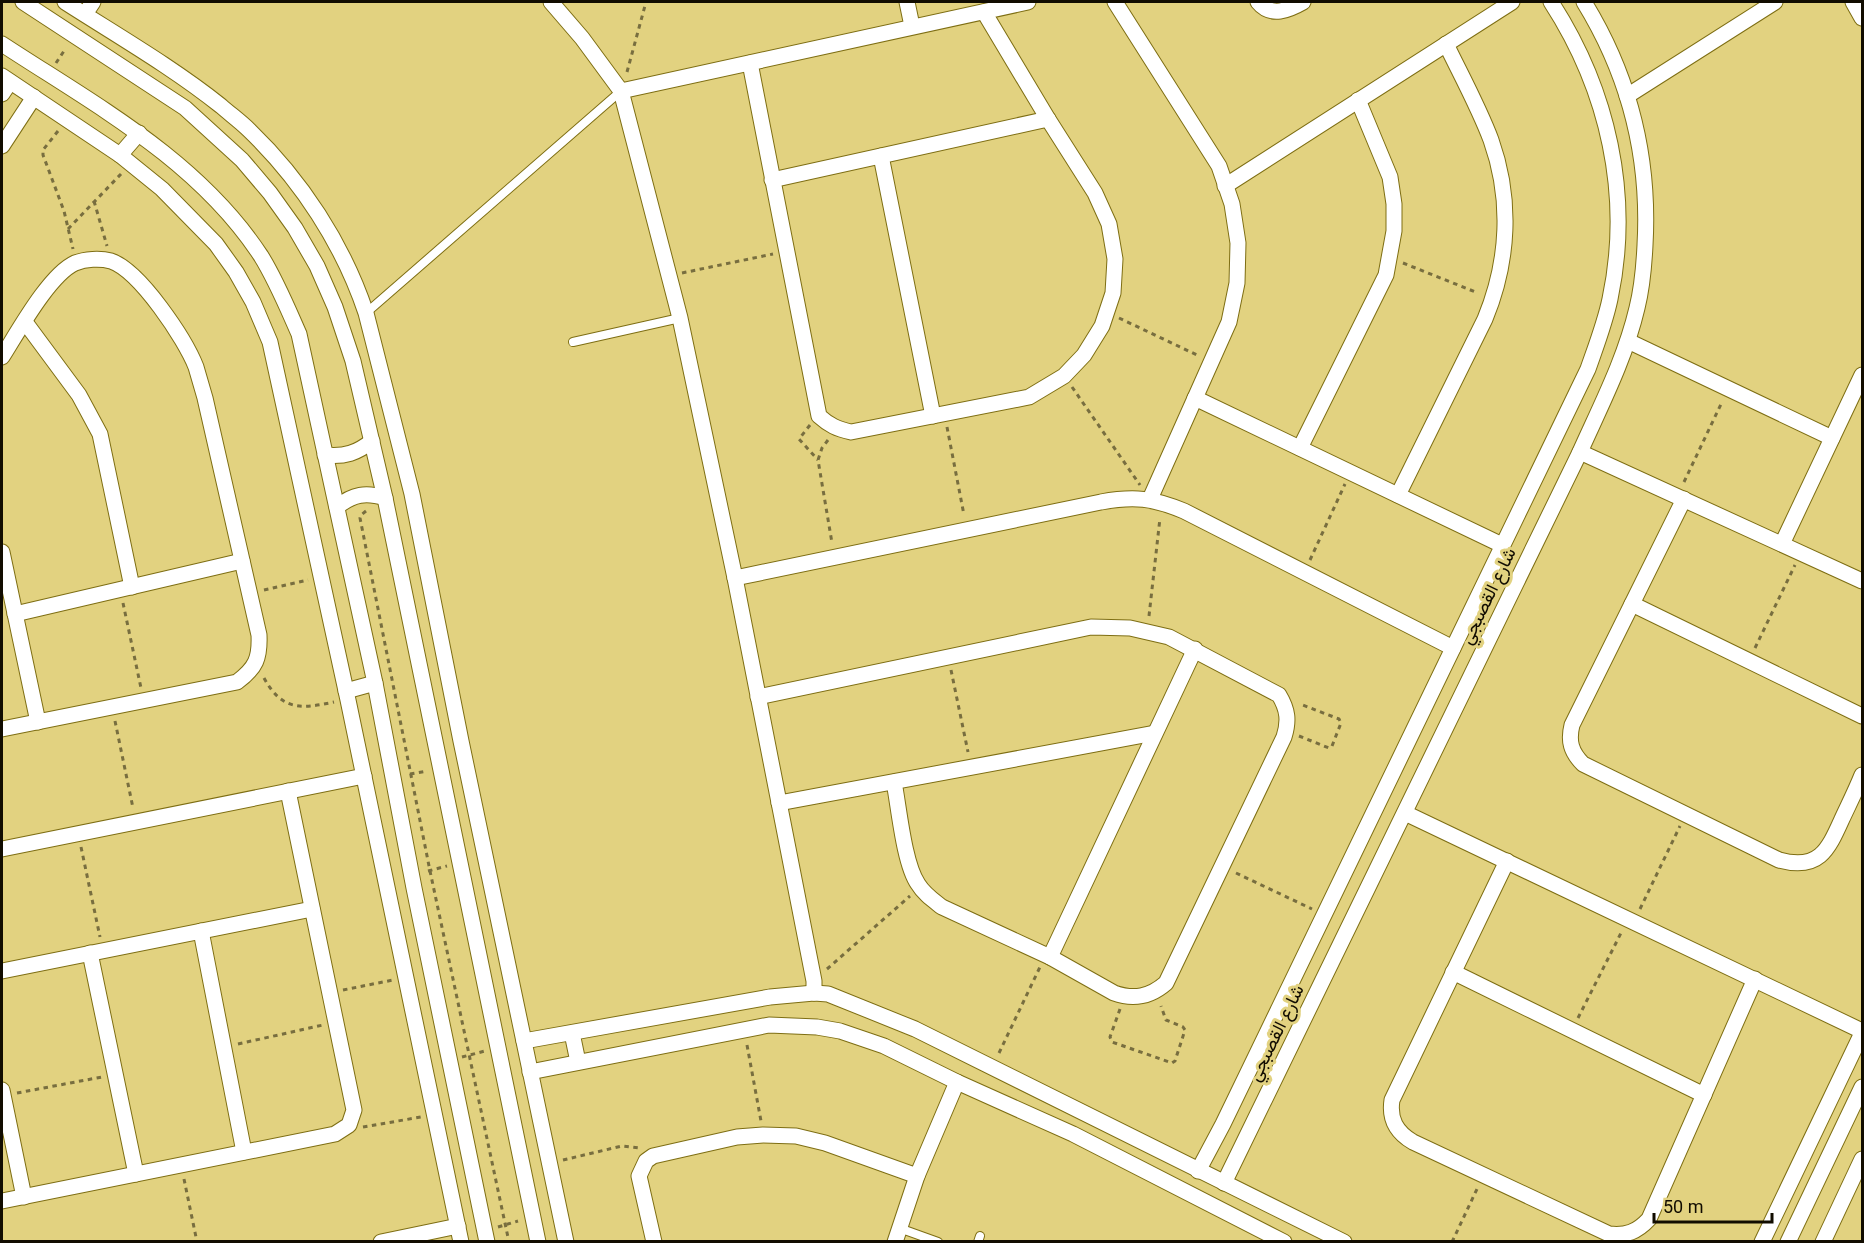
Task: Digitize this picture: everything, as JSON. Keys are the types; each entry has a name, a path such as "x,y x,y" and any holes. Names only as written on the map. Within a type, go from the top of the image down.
{"street":[{"path":"23,2 185,108 242,160 295,228 317,266 335,307 353,361 385,498 538,1242"},
{"path":"65,2 89,8 200,90 248,129 282,165 312,205 338,247 360,293 412,494 461,741 566,1242"},
{"path":"551,2 582,38 621,91 680,318 735,578 814,987"},
{"path":"907,2 912,26"},
{"path":"621,91 1028,2"},
{"path":"1115,2 1219,166 1232,204 1238,243 1237,283 1229,322 1195,398 1156,501"},
{"path":"1258,2 1269,10 1279,12 1290,10 1304,2"},
{"path":"1225,186 1512,2"},
{"name":"شارع القصبجي","path":"1198,1171 1223,1124 1588,369 1603,326 1616,263 1618,226 1613,153 1605,117 1593,83 1579,49 1551,2"},
{"name":"شارع القصبجي","path":"1224,1183 1580,452 1628,341 1644,268 1646,191 1641,151 1627,96 1605,38 1584,2"},
{"path":"1627,96 1775,2"},
{"path":"1852,2 1863,18"},
{"path":"750,63 819,413 828,424 839,430 851,432 1029,397 1064,376 1084,355 1102,326 1107,313 1113,293 1115,259 1109,224 1095,193 984,12"},
{"path":"2,44 139,133 181,166 214,198 261,256 279,288 299,334 375,683 413,882 486,1236"},
{"path":"1398,495 1485,319 1493,299 1503,260 1506,219 1502,178 1490,139 1446,44"},
{"path":"157,88 171,68"},
{"path":"4,84 34,97 126,159 162,189 216,244 236,272 253,302 270,342 347,695 461,1242"},
{"path":"4,137 34,97"},
{"path":"1300,448 1386,275 1390,258 1394,231 1394,204 1390,177 1358,100"},
{"path":"772,180 1048,119"},
{"path":"126,159 139,133"},
{"path":"880,156 938,415"},
{"path":"2,357 48,287 60,273 75,263 93,259 111,261 129,273 162,309 181,336 206,398 259,635 260,649 256,662 248,674 237,682 2,729"},
{"path":"335,307 360,293"},
{"path":"25,322 79,395 100,434 126,588"},
{"path":"1628,341 1832,438"},
{"path":"1782,544 1863,375"},
{"path":"1195,398 1502,545"},
{"path":"325,455 351,454 363,449 372,441"},
{"path":"1580,452 1863,581"},
{"path":"337,507 347,499 359,494 372,494 385,498"},
{"path":"735,578 1122,498 1156,501 1184,511 1453,648"},
{"path":"1681,498 1572,725 1569,736 1575,756 1583,764 1779,860 1792,864 1806,863 1818,858 1829,847 1863,775"},
{"path":"2,552 38,722"},
{"path":"15,614 242,561"},
{"path":"1632,604 1863,716"},
{"path":"758,697 1090,627 1130,628 1169,637 1279,695 1288,715 1286,731 1166,983 1157,991 1136,998 1114,993 1048,957 942,907 928,897 910,867 894,782"},
{"path":"1048,957 1195,649"},
{"path":"347,695 375,683"},
{"path":"779,803 1155,733"},
{"path":"1409,739 1435,751"},
{"path":"435,749 461,741"},
{"path":"2,849 364,776"},
{"path":"2,1201 335,1134 349,1125 354,1110 288,791"},
{"path":"1405,813 1863,1032 1762,1242"},
{"path":"1507,861 1392,1100 1390,1110 1392,1120 1404,1137 1609,1234 1631,1233 1641,1228 1649,1219 1755,979"},
{"path":"388,894 413,882"},
{"path":"2,971 312,909"},
{"path":"201,931 244,1152"},
{"path":"97,952 115,1074 136,1174"},
{"path":"1453,972 1704,1095"},
{"path":"524,1041 771,997 814,987 915,1029 1344,1242"},
{"path":"530,1072 769,1025 793,1025 840,1031 884,1046 957,1082 1073,1134 1284,1242"},
{"path":"572,1033 578,1062"},
{"path":"897,1235 917,1176 957,1082"},
{"path":"1788,1242 1863,1087"},
{"path":"2,1093 24,1197"},
{"path":"1073,1106 1073,1134"},
{"path":"1223,1124 1248,1135"},
{"path":"654,1242 639,1176 646,1161 653,1156 737,1137 763,1134 796,1136 825,1143 917,1176"},
{"path":"1823,1242 1863,1159"},
{"path":"533,1217 560,1209"},
{"path":"381,1242 417,1238 458,1226"}],"lane":[{"path":"366,313 621,91"},
{"path":"573,342 680,318"},
{"path":"897,1235 938,1242"}],"path":[{"path":"621,91 646,2"},
{"path":"48,74 75,35"},
{"path":"67,120 43,150 43,155 64,211 75,263"},
{"path":"68,229 94,201 126,159"},
{"path":"94,201 111,261"},
{"path":"669,276 786,252"},
{"path":"1390,258 1493,299"},
{"path":"1107,313 1211,362"},
{"path":"1064,376 1156,501 1147,632"},
{"path":"1681,498 1728,389"},
{"path":"818,460 799,439 819,413"},
{"path":"938,415 967,530"},
{"path":"835,557 818,460 829,438 839,430"},
{"path":"1304,573 1350,472"},
{"path":"372,513 363,512 360,518 410,774 509,1242"},
{"path":"1749,661 1801,553"},
{"path":"249,593 321,577"},
{"path":"126,588 144,701"},
{"path":"948,657 971,768"},
{"path":"256,662 272,693 291,705 308,708 347,695"},
{"path":"1279,695 1337,718 1341,723 1332,746 1329,748 1286,731"},
{"path":"112,707 135,822"},
{"path":"393,777 428,770 430,781"},
{"path":"1572,1030 1686,814"},
{"path":"78,833 97,952"},
{"path":"413,882 430,871 459,863"},
{"path":"1222,866 1324,915"},
{"path":"814,987 920,887"},
{"path":"992,1069 1048,957"},
{"path":"330,993 406,977"},
{"path":"1125,996 1110,1037 1112,1041 1172,1063 1175,1061 1185,1030 1164,1018 1157,991"},
{"path":"224,1047 336,1022"},
{"path":"744,1030 763,1134"},
{"path":"449,1060 486,1051 488,1058"},
{"path":"2,1093 115,1074"},
{"path":"349,1125 374,1126 435,1114"},
{"path":"550,1163 622,1146 644,1149 653,1156"},
{"path":"182,1165 197,1242"},
{"path":"1452,1242 1484,1175"},
{"path":"486,1236 505,1225 533,1217"}]}
